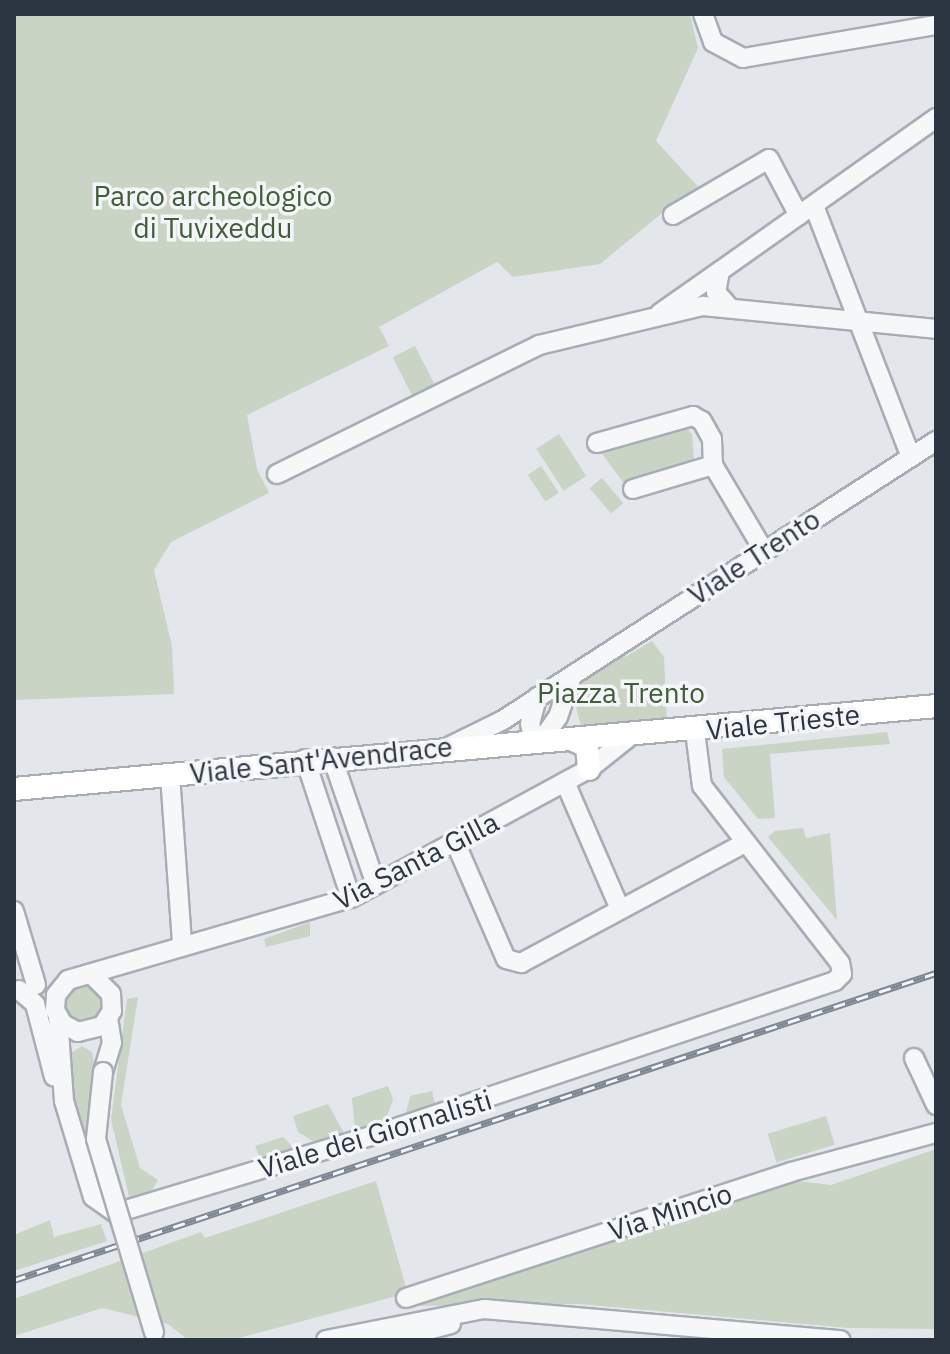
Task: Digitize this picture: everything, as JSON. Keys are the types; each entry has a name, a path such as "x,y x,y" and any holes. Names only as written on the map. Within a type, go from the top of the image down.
{"main road":[{"name":"Viale Trieste","path":"629,737 936,706"},
{"name":"Viale Sant'Avendrace","path":"14,789 450,746 549,738 629,737"},
{"path":"549,738 587,746 589,769"}],"street":[{"path":"703,14 713,42 743,58 932,26"},
{"path":"647,321 936,118"},
{"path":"673,215 769,159 806,211 859,321 911,457"},
{"path":"720,271 716,292 729,307"},
{"path":"277,474 539,345 703,306 936,329"},
{"path":"597,443 693,416 708,428 713,465 764,551"},
{"name":"Viale Trento","path":"450,746 537,697 936,441"},
{"path":"633,489 713,465"},
{"path":"537,697 530,724 549,738 573,674"},
{"path":"456,844 512,963 521,963 745,843 702,786 695,731"},
{"name":"Via Santa Gilla","path":"23,989 83,976 182,944 351,898 456,844 589,769 629,737"},
{"path":"332,757 376,885"},
{"path":"305,759 351,898"},
{"path":"170,775 182,944"},
{"path":"565,782 620,909"},
{"name":"Viale dei Giornalisti","path":"57,1010 64,1101 93,1197 116,1213 386,1132 835,981 842,974 840,963 745,843"},
{"path":"14,911 23,989 35,1004 64,1101"},
{"path":"57,1010 59,989 83,976 111,994 108,1019 112,1043 103,1072 96,1139 157,1337"},
{"path":"23,989 57,1010 78,1032 94,1043 103,1072"},
{"path":"78,1032 95,1030 108,1019"},
{"path":"914,1058 936,1105"},
{"name":"Via Mincio","path":"406,1298 791,1172 936,1133"},
{"path":"326,1340 440,1315 484,1309 841,1340"},
{"path":"390,1340 517,1312"}],"green space":[{"name":"Parco archeologico di Tuvixeddu","path":"14,14 690,14 698,48 656,141 701,190 667,209 600,264 513,277 497,262 379,327 389,346 247,415 257,469 269,493 171,542 154,570 172,646 174,694 14,700"},
{"path":"415,346 435,386 413,397 393,357"},
{"path":"685,426 692,434 694,460 623,482 600,451"},
{"path":"559,434 586,476 564,491 536,449"},
{"path":"541,466 559,493 546,501 528,475"},
{"path":"602,478 623,503 611,514 590,488"},
{"name":"Piazza Trento","path":"652,641 664,657 667,725 582,730 570,684 621,651 625,657"},
{"path":"887,732 890,744 770,754 775,818 758,819 724,777 722,749"},
{"path":"803,828 806,838 830,833 837,920 768,837 775,831"},
{"path":"310,922 310,936 266,947 264,939"},
{"path":"84,984 98,990 104,1004 98,1018 84,1024 70,1018 64,1004 70,990"},
{"path":"138,997 121,1105 140,1168 158,1180 151,1192 129,1197 111,1119 127,999"},
{"path":"82,1046 92,1052 96,1074 88,1143 70,1085 69,1054"},
{"path":"388,1086 393,1099 386,1119 355,1129 352,1098"},
{"path":"432,1091 435,1104 406,1113 410,1096"},
{"path":"328,1104 344,1133 316,1143 298,1132 293,1116"},
{"path":"826,1116 835,1145 776,1163 768,1134"},
{"path":"283,1137 294,1148 260,1158 255,1146"},
{"path":"936,1149 936,1329 849,1328 579,1304 410,1306 790,1180 831,1185"},
{"path":"376,1181 407,1291 404,1294 231,1340 188,1340 168,1324 102,1308 14,1336 14,1299 201,1232 205,1238"},
{"path":"50,1220 54,1237 101,1224 107,1241 14,1271 14,1235"}],"railway":[{"path":"14,1280 936,973"}]}
